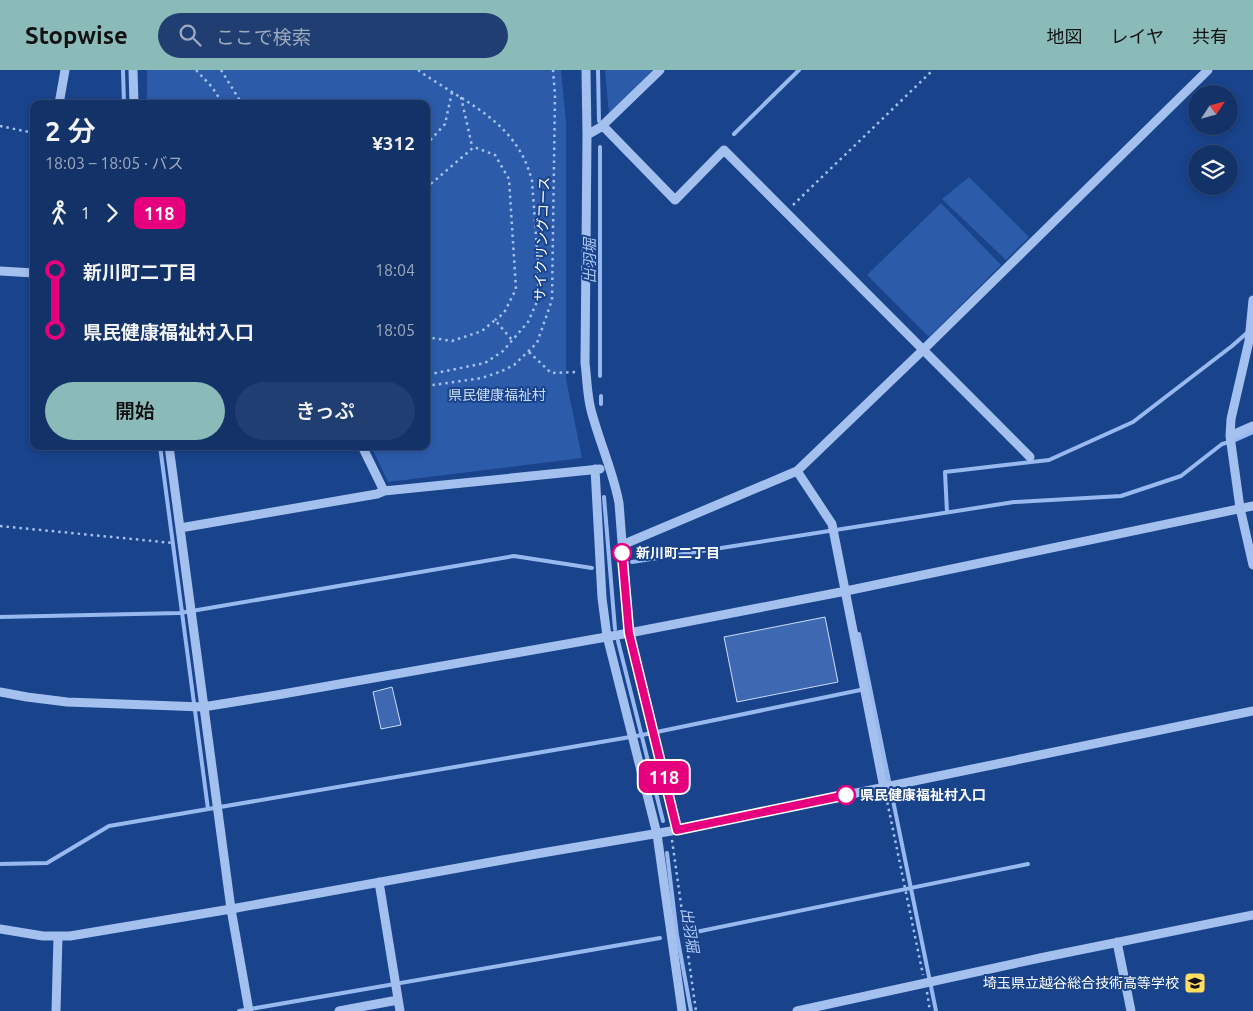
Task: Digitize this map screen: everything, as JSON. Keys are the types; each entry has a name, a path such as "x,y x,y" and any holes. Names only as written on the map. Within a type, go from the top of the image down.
{"street":[{"path":"59,100 65,70"},
{"path":"133,70 134,100"},
{"path":"586,70 586,373 590,408 619,503 629,633 674,831"},
{"path":"587,135 603,126 660,70"},
{"path":"622,545 796,471 924,349 1208,70"},
{"path":"603,126 675,200 724,150 1030,457"},
{"path":"0,271 30,273"},
{"path":"1253,300 1249,341 1231,419 1230,436 1240,508 1253,566"},
{"path":"1230,436 1253,426"},
{"path":"170,450 231,909 249,1011"},
{"path":"364,450 384,491"},
{"path":"180,528 377,494 384,491 608,468"},
{"path":"595,469 602,598 607,636 658,834 682,1011"},
{"path":"796,471 832,524 884,788"},
{"path":"0,692 67,702 203,707 287,694 629,633 846,591 1253,506"},
{"path":"0,929 26,934 58,936 231,909 674,831 1253,711"},
{"path":"380,882 400,1011"},
{"path":"797,1011 1116,942 1253,915"},
{"path":"56,1011 58,936"},
{"path":"1116,942 1131,1011"},
{"path":"339,1011 398,1000"}],"path":[{"path":"196,70 212,87 220,100"},
{"path":"221,70 240,100"},
{"path":"418,70 486,114 510,137 529,169 532,182 539,277 536,304 528,322 503,351 485,364 430,374"},
{"name":"サイクリングコース","path":"430,385 482,378 514,365 537,343 552,300 555,95 553,70"},
{"path":"786,212 932,70"},
{"path":"430,141 445,124 452,91"},
{"path":"461,97 472,146"},
{"path":"0,126 30,132"},
{"path":"430,185 474,147 495,155 509,179 516,289 504,313 482,331 452,341 430,337"},
{"path":"495,320 513,340"},
{"path":"528,352 551,373 586,373"},
{"path":"0,526 182,543"},
{"path":"884,788 930,1011"},
{"path":"674,831 696,1011"}],"green space":[{"name":"県民健康福祉村","path":"147,70 561,70 566,122 566,379 582,458 388,482 373,450 430,450 430,100 147,100"},
{"path":"605,70 655,70 609,115"},
{"path":"969,177 1029,237 1006,260 942,199"},
{"path":"941,203 1001,265 929,337 867,275"}],"building":[{"path":"825,617 838,682 737,702 724,637"},
{"path":"392,687 401,725 381,729 373,692"}],"waterway":[{"path":"123,70 124,100"},
{"name":"出羽堀","path":"598,70 599,121"},
{"path":"734,134 799,70"},
{"name":"出羽堀","path":"600,147 600,376"},
{"path":"947,512 945,472 1049,460 1133,422 1248,332"},
{"name":"出羽堀","path":"601,396 601,404"},
{"path":"632,562 1014,502 1121,496 1181,476 1222,444 1253,432"},
{"path":"161,450 208,809"},
{"name":"出羽堀","path":"604,497 615,629"},
{"path":"0,617 180,613 514,556 592,568"},
{"path":"859,634 936,1011"},
{"name":"出羽堀","path":"618,641 663,821"},
{"path":"0,864 47,863 109,826 642,735 870,688"},
{"name":"出羽堀","path":"667,853 677,935 691,1011"},
{"path":"691,933 1028,864"},
{"path":"239,1011 660,938"}],"bus line":[{"name":"118","path":"622,553 629,633 677,830 846,795"}],"place":[{"name":"新川町二丁目","path":"622,553"},
{"name":"県民健康福祉村入口","path":"846,795"},
{"name":"埼玉県立越谷総合技術高等学校","path":"1195,983"}]}
